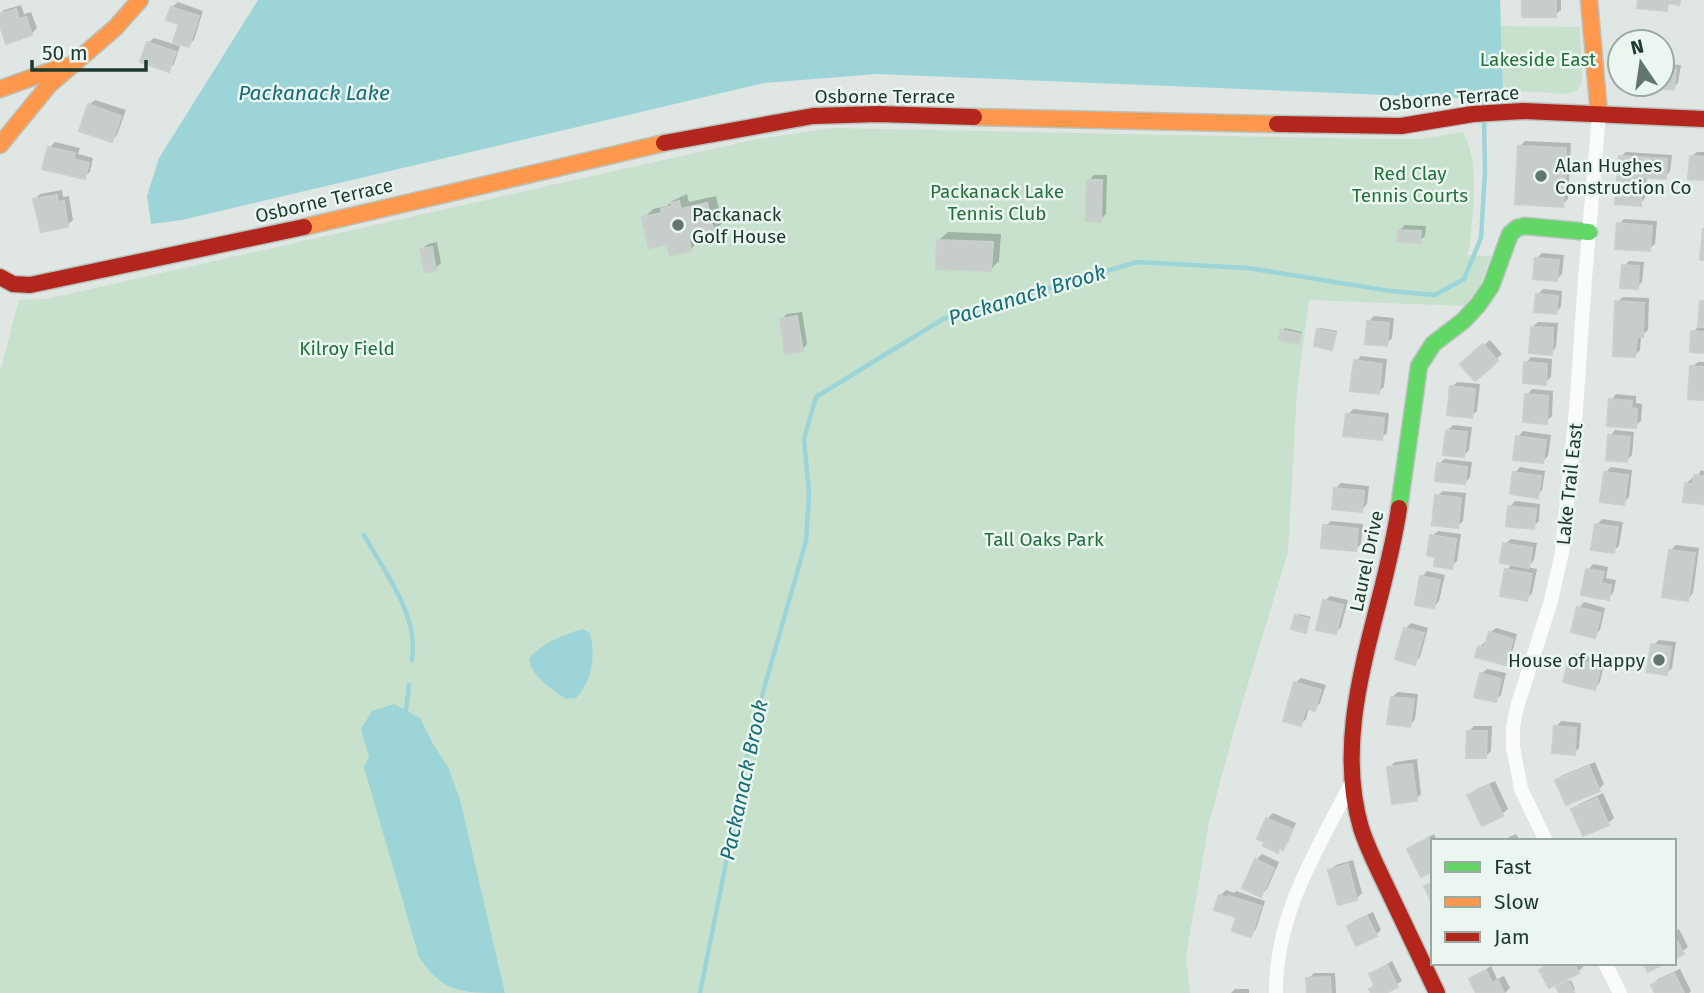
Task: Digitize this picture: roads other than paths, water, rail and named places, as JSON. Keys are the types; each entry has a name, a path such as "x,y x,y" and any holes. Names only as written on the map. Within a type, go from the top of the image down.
{"street":[{"path":"0,145 48,85 116,28 140,0"},
{"path":"1590,0 1599,114"},
{"path":"0,89 74,62"},
{"path":"0,97 13,101 26,111"},
{"name":"Osborne Terrace","path":"0,277 13,284 30,285 235,243 688,137 813,116 878,114 1371,126 1523,111 1704,119"},
{"name":"Lake Trail East","path":"1545,839 1521,789 1513,747 1513,727 1551,601 1562,552 1599,114"},
{"name":"Laurel Drive","path":"1437,993 1371,853 1362,827 1353,780 1352,740 1357,699 1394,543 1419,366 1433,344 1463,321 1478,305 1491,286 1510,234 1517,228 1525,226 1589,232"},
{"path":"1276,993 1279,954 1290,906 1353,780"},
{"path":"1606,965 1620,993"}],"water":[{"name":"Packanack Lake","path":"258,0 1500,0 1503,90 1459,98 877,74 764,83 182,220 151,224 147,196 159,158"},
{"path":"582,629 590,633 593,650 591,668 586,684 576,698 566,699 538,677 529,659 546,644"},
{"path":"394,704 420,718 448,767 460,800 505,993 454,988 436,978 419,957 364,767 369,757 361,729 372,711"}],"waterway":[{"name":"Packanack Brook","path":"1483,93 1484,106"},
{"name":"Packanack Brook","path":"700,993 753,727 806,541 809,494 804,439 816,397 943,319 1137,262 1248,268 1390,291 1435,295 1464,279 1481,238 1485,172 1484,119"},
{"path":"364,535 405,611 413,643 412,660"},
{"path":"406,710 409,685"}],"place":[{"name":"Alan Hughes Construction Co","path":"1541,176"},
{"name":"Packanack Golf House","path":"678,225"},
{"name":"House of Happy","path":"1659,660"}],"park label":[{"name":"Lakeside East","path":"1538,59"},
{"name":"Red Clay Tennis Courts","path":"1410,184"},
{"name":"Packanack Lake Tennis Club","path":"997,202"},
{"name":"Kilroy Field","path":"347,348"},
{"name":"Tall Oaks Park","path":"1044,539"}]}
